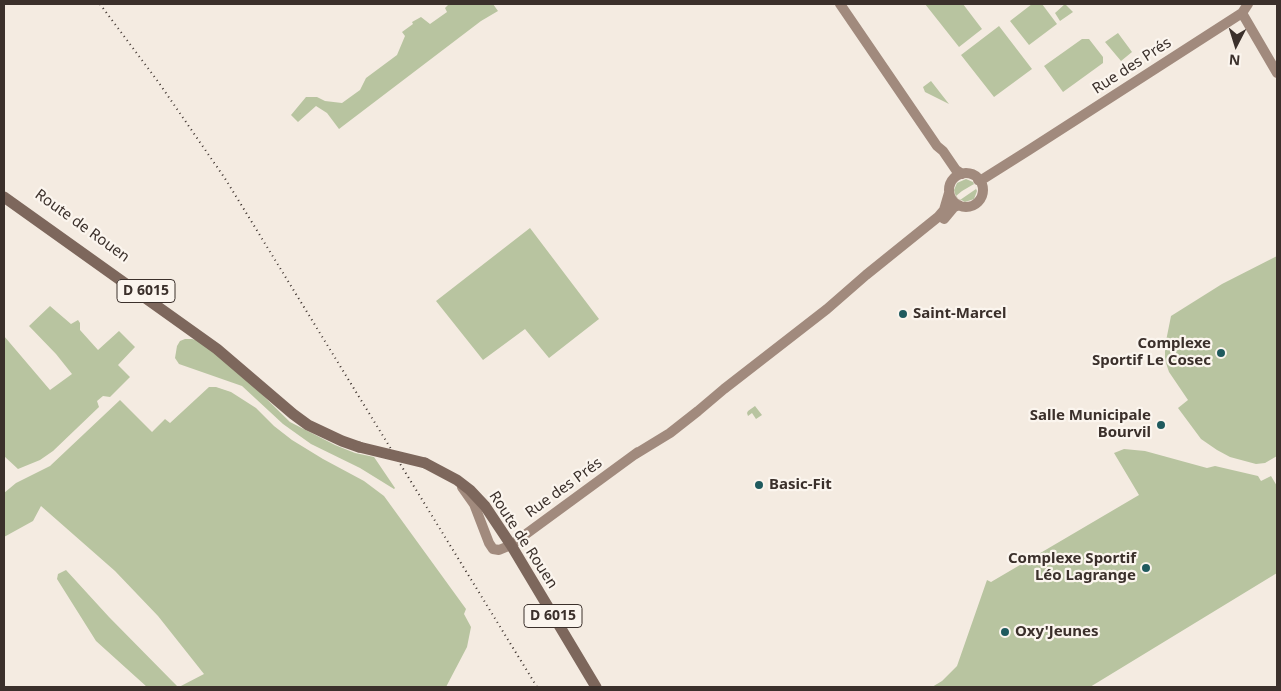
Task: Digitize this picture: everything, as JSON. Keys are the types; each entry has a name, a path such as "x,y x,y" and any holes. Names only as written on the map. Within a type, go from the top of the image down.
{"main road":[{"path":"840,4 937,146 952,175 949,193 953,201 959,206 974,205 980,198 982,191 978,180 971,175 962,174 956,170 943,151 937,146"},
{"name":"Rue des Prés","path":"978,180 983,179 1029,150 1242,13 1248,4"},
{"path":"1242,13 1277,73"},
{"name":"Rue des Prés","path":"982,191 1029,150"},
{"path":"952,181 962,174"},
{"name":"Route de Rouen","path":"4,189 233,353 280,403"},
{"name":"Rue des Prés","path":"511,545 634,455 667,427 724,388 837,301 861,279 938,217 944,210 949,193"},
{"name":"Route de Rouen","path":"4,197 217,349 308,425 359,447 425,463 458,480 485,506 511,545 596,687"},
{"name":"Rue des Prés","path":"837,301 856,289 944,220 954,206 959,206"},
{"path":"458,480 474,504 493,549 499,550 511,545"}],"green space":[{"path":"449,4 493,4 498,11 481,21 339,129 327,113 316,106 298,122 291,115 306,97 317,97 325,101 342,103 360,90 366,78 397,55 405,36 402,32 413,24 412,22 421,17 430,24 447,12 445,8"},
{"path":"925,4 963,4 982,29 959,47"},
{"path":"1032,4 1042,4 1057,24 1029,45 1010,21"},
{"path":"1065,4 1073,12 1060,21 1055,13"},
{"path":"999,26 1032,69 994,97 961,55"},
{"path":"1118,33 1132,52 1121,61 1105,42"},
{"path":"1082,39 1089,39 1103,57 1103,63 1063,92 1044,66"},
{"path":"931,81 949,104 925,92 923,87"},
{"path":"966,179 974,184 956,196 958,198 956,197 954,190 957,183"},
{"path":"976,189 974,199 965,202 961,200"},
{"path":"530,228 599,319 549,358 525,329 483,360 436,301"},
{"name":"Complexe Sportif Le Cosec","path":"1277,256 1277,456 1265,463 1256,464 1230,457 1201,439 1178,408 1188,400 1169,372 1165,360 1165,346 1171,316 1222,284"},
{"path":"50,306 71,324 78,320 80,330 98,350 119,331 135,347 118,365 130,377 110,397 103,396 97,401 99,407 53,451 40,460 18,469 4,456 4,336 50,390 72,374 29,326"},
{"path":"185,339 199,341 236,369 290,422 335,445 355,453 374,457 395,488 311,444 283,424 242,386 179,364 175,358 177,346 180,341"},
{"path":"209,387 216,387 231,392 256,408 292,440 364,481 384,496 466,609 464,614 471,627 467,647 446,687 179,687 204,674 158,616 115,571 41,506 33,521 4,537 4,493 16,483 50,466 120,400 152,432 165,419 170,423"},
{"path":"755,406 762,415 756,419 752,413 748,416 747,413"},
{"name":"Complexe Sportif Léo Lagrange","path":"1124,449 1145,451 1207,468 1215,466 1258,476 1261,481 1271,476 1277,486 1277,573 1090,687 932,687 942,681 957,666 987,580 991,582 1139,495 1114,453"},
{"path":"66,570 178,687 147,687 96,641 57,579 58,574"}],"railway":[{"path":"100,4 159,83 226,180 537,687"}],"place":[{"name":"Saint-Marcel","path":"903,314"},
{"name":"Complexe Sportif Le Cosec","path":"1221,353"},
{"name":"Salle Municipale Bourvil","path":"1161,425"},
{"name":"Basic-Fit","path":"759,485"},
{"name":"Complexe Sportif Léo Lagrange","path":"1146,568"},
{"name":"Oxy'Jeunes","path":"1005,632"}]}
